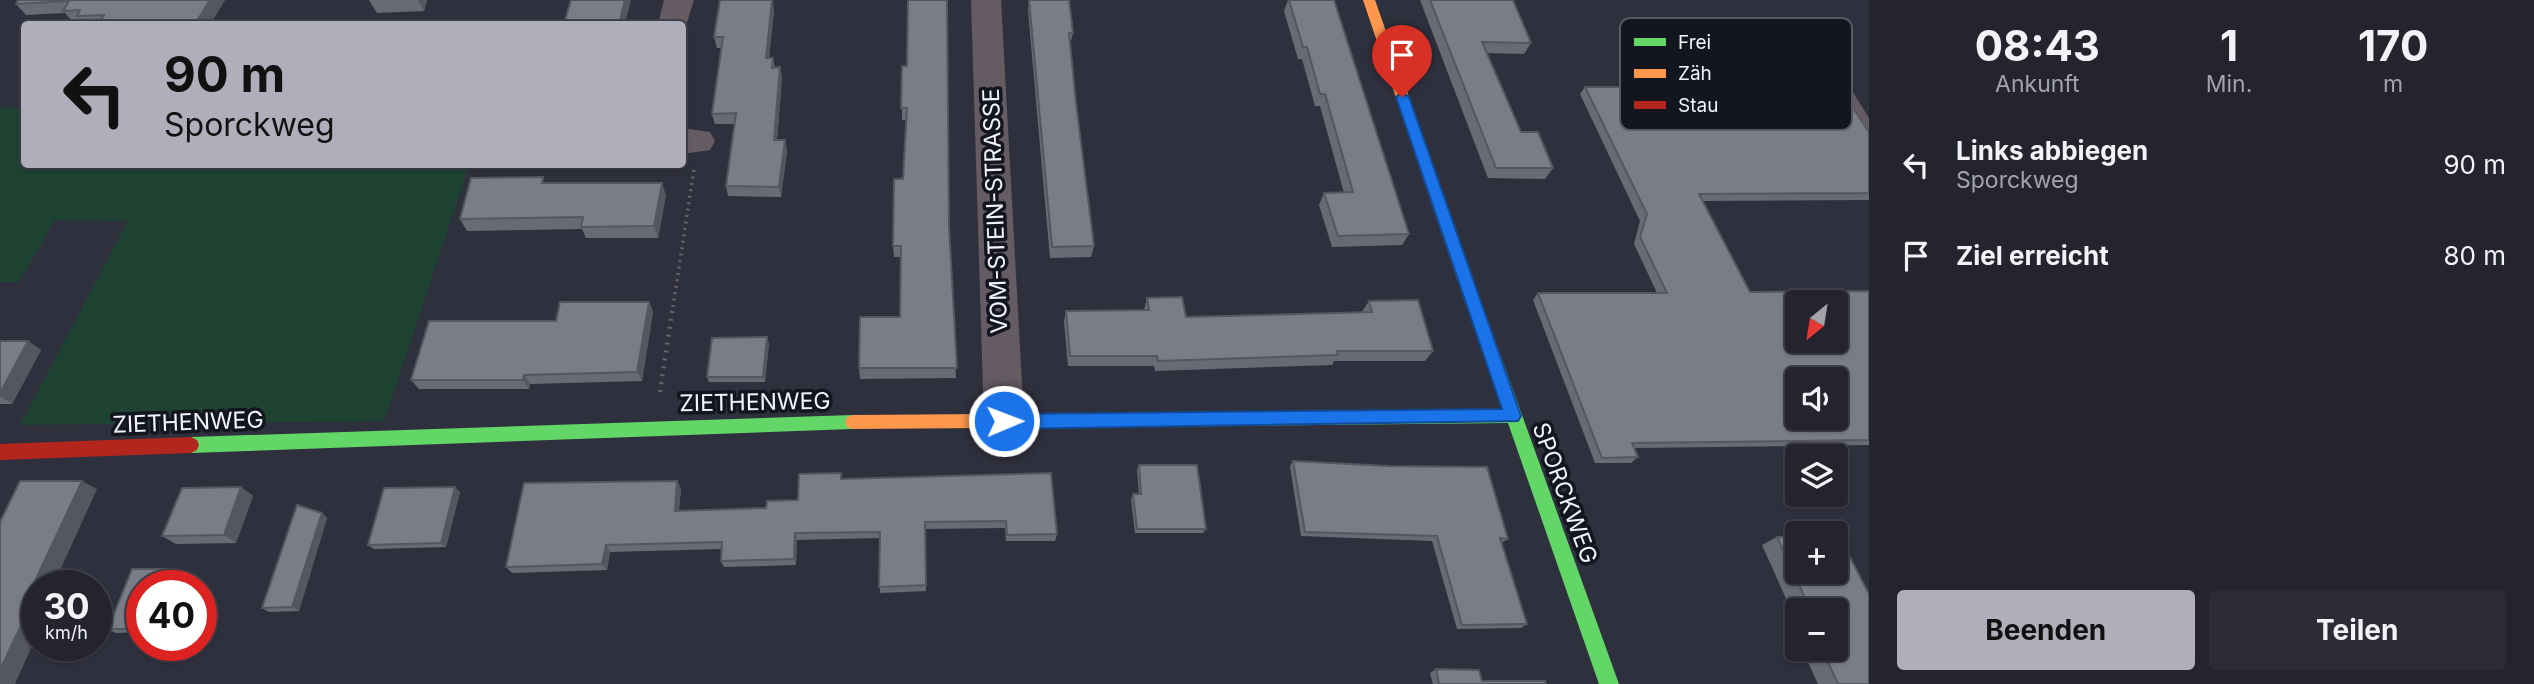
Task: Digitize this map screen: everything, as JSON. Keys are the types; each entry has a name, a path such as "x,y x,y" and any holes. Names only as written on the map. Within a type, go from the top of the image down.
{"street":[{"path":"674,21 679,0"},
{"name":"VOM-STEIN-STRASSE","path":"986,0 1004,421"},
{"name":"SPORCKWEG","path":"1369,0 1512,416 1609,684"},
{"name":"ZIETHENWEG","path":"0,452 768,423 1512,416"}],"lane":[{"path":"1852,105 1869,132"}],"path":[{"path":"655,428 690,141"}],"green space":[{"path":"0,108 21,108 21,168 468,168 384,421 20,425 128,221 55,220 19,282 0,282"}],"building":[{"path":"18,0 210,0 197,21 100,21 104,15 77,16 80,10 63,11 69,1 16,4"},
{"path":"571,0 625,0 620,21 565,21"},
{"path":"720,0 772,0 766,58 773,58 772,68 780,67 774,140 785,140 779,187 726,186 736,113 712,114 723,37 714,37"},
{"path":"908,0 947,0 949,227 957,368 859,368 860,317 900,317 901,246 893,246 894,179 903,179 907,108 901,108 902,66 907,66"},
{"path":"1029,0 1069,0 1073,33 1069,33 1076,103 1094,246 1052,247"},
{"path":"1289,0 1334,0 1409,234 1338,236 1324,193 1353,192 1325,94 1320,94 1307,47 1303,47"},
{"path":"1430,0 1513,0 1531,43 1482,42 1521,132 1538,132 1553,168 1496,168"},
{"path":"1585,87 1620,87 1620,130 1852,130 1852,106 1869,132 1869,193 1699,194 1750,292 1785,292 1785,354 1848,354 1848,291 1869,291 1869,440 1632,443 1638,457 1602,458 1538,293 1667,293 1640,237 1647,214"},
{"path":"543,177 542,183 662,183 654,226 581,227 583,217 460,219 471,178"},
{"path":"1182,297 1186,317 1372,312 1369,301 1418,300 1433,351 1337,351 1338,355 1158,361 1157,356 1070,356 1066,311 1149,310 1147,298"},
{"path":"560,302 649,302 637,372 524,375 523,380 411,380 429,321 556,321"},
{"path":"767,337 763,377 707,377 712,338"},
{"path":"0,341 28,341 0,393"},
{"path":"1293,461 1487,467 1508,539 1500,538 1527,624 1462,625 1437,536 1305,532"},
{"path":"1139,465 1197,465 1206,529 1137,529 1133,494 1141,494"},
{"path":"841,473 841,479 1051,473 1057,534 1007,535 1006,521 925,522 926,585 879,587 880,532 795,533 794,559 721,561 722,542 606,545 602,564 506,567 524,483 677,481 675,511 766,508 767,501 798,500 799,474"},
{"path":"20,481 82,481 40,570 21,570 21,625 0,670 0,522"},
{"path":"241,487 224,535 162,536 182,488"},
{"path":"455,487 441,543 368,545 384,488"},
{"path":"297,505 322,513 292,607 262,608"},
{"path":"1777,537 1785,537 1785,554"},
{"path":"1848,553 1869,594 1869,684 1838,684 1827,661 1848,661 1848,598 1805,598 1799,584 1848,584"},
{"path":"132,569 173,569 173,570"},
{"path":"126,584 126,629 112,629 112,619"},
{"path":"1436,669 1479,670 1482,681 1545,681 1546,684 1439,684"}],"traffic: fast":[{"path":"1465,279 1609,684"},
{"path":"1127,420 1512,416"},
{"path":"191,445 853,422"}],"traffic: slow":[{"path":"1369,0 1465,279"},
{"path":"853,422 1127,420"}],"traffic: jam":[{"path":"0,452 191,445"}],"route":[{"path":"1004,421 1512,416 1402,97"}]}
